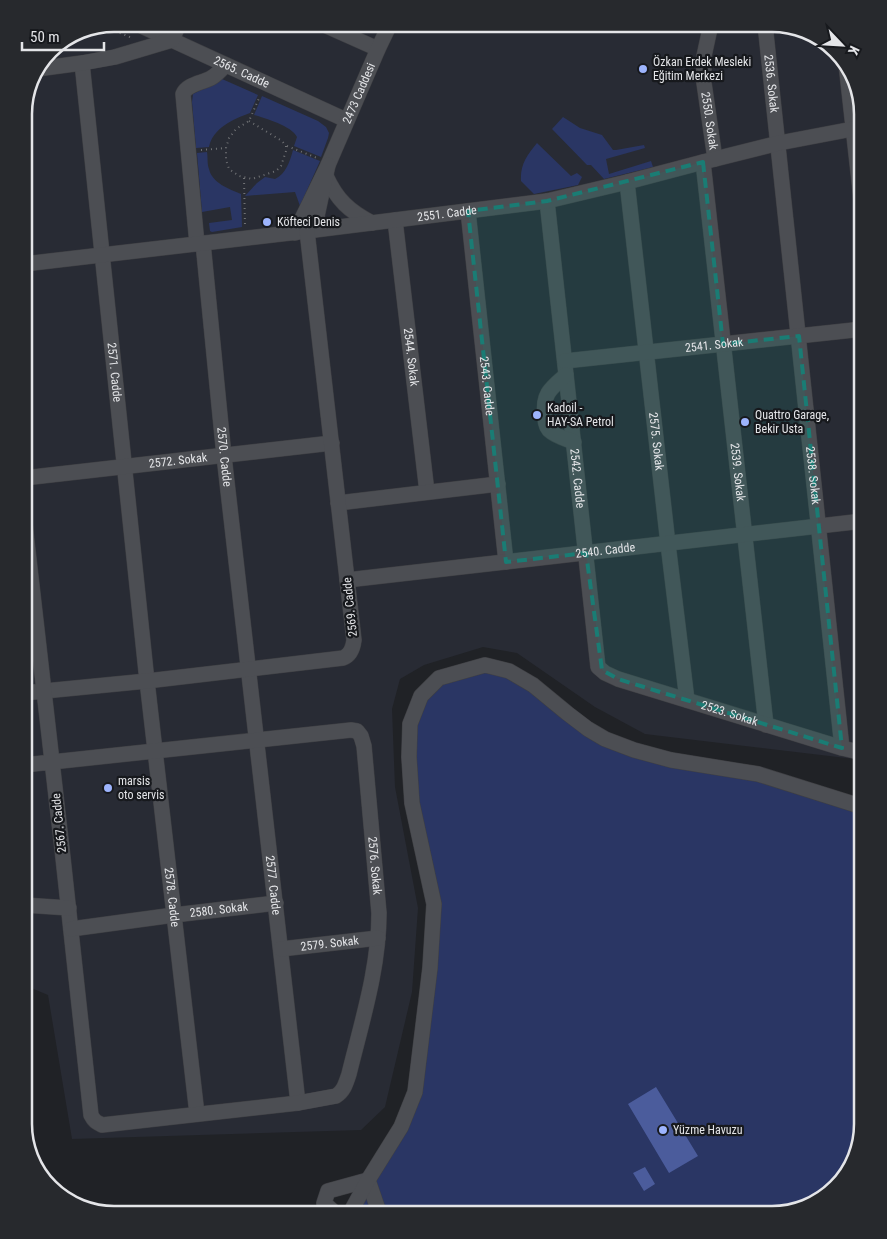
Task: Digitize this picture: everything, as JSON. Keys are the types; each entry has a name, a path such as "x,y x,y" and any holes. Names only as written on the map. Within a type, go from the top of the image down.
{"street":[{"name":"2565. Cadde","path":"155,32 346,120"},
{"path":"47,68 115,57 172,40 175,32"},
{"path":"341,32 378,49"},
{"name":"2473 Caddesi","path":"305,231 325,167 386,32"},
{"name":"2550. Sokak","path":"709,33 704,56 709,160"},
{"name":"2536. Sokak","path":"766,33 779,143"},
{"name":"2571. Cadde","path":"82,63 147,681"},
{"name":"2570. Cadde","path":"226,65 204,82 184,90 183,94 249,669"},
{"path":"851,90 854,107"},
{"name":"2551. Cadde","path":"33,263 547,201 779,143 854,129"},
{"name":"2538. Sokak","path":"779,143 842,748"},
{"name":"2539. Sokak","path":"709,160 723,344 766,725"},
{"path":"325,167 337,196 372,223"},
{"name":"2575. Sokak","path":"627,182 687,700"},
{"name":"2542. Cadde","path":"547,201 598,667"},
{"name":"2543. Cadde","path":"468,211 506,562"},
{"name":"2544. Sokak","path":"395,220 427,492"},
{"name":"2569. Cadde","path":"32,692 343,658 348,656 353,649 354,640 332,444 305,231"},
{"name":"2541. Sokak","path":"565,368 646,352 854,330"},
{"path":"565,368 543,404 546,425 554,434 574,442"},
{"name":"2572. Sokak","path":"33,477 332,444"},
{"path":"338,502 498,484"},
{"name":"2540. Cadde","path":"347,580 854,522"},
{"name":"2567. Cadde","path":"33,591 69,908 90,1115 96,1122 102,1125"},
{"path":"354,1206 401,1127 415,1092 430,968 434,904 412,803 409,757 410,724 421,696 439,678 485,665 509,671 533,684 567,713 605,739 634,750 671,760 758,774 854,804"},
{"name":"2523. Sokak","path":"598,667 605,673 618,679 854,751"},
{"name":"2577. Cadde","path":"249,669 298,1102"},
{"name":"2578. Cadde","path":"147,681 197,1114"},
{"name":"2576. Sokak","path":"32,764 351,730 357,730 364,746 378,913 378,938 369,991 349,1074 341,1093 336,1096 298,1102 102,1125"},
{"name":"2580. Sokak","path":"71,929 276,903"},
{"path":"32,906 69,908"},
{"name":"2579. Sokak","path":"281,949 378,938"},
{"path":"328,1206 324,1203 328,1190 368,1180"},
{"path":"368,1180 377,1206"}],"path":[{"path":"261,94 249,121 236,129 229,138 226,148 226,160 229,169 244,178 252,179 276,171 284,159 286,146"},
{"path":"249,121 276,136 286,146 325,167"},
{"path":"195,151 226,148"},
{"path":"244,178 244,238"}],"highlighted area":[{"path":"703,162 723,344 799,336 842,748 618,679 602,670 586,553 506,562 468,211 547,201"}],"shaded area":[{"path":"115,32 778,33 799,37 817,45 817,70 841,70 852,93 854,104 854,759 645,734 595,707 517,653 483,647 424,665 400,679 392,709 395,787 418,908 412,992 385,1107 361,1130 72,1139 48,995 32,988 33,109 35,93 49,65 61,53 88,37"},
{"path":"222,79 258,95 250,113 231,121 219,129 211,140 209,147 196,148 193,94"},
{"path":"262,96 318,121 326,127 329,133 321,157 294,146 297,137 290,129 254,115"},
{"path":"563,117 580,128 602,135 613,150 644,145 645,148 606,159 609,174 651,161 653,167 604,179 591,165 587,165 552,129"},
{"path":"537,143 571,176 577,173 582,177 578,185 534,194 521,181 525,160"},
{"path":"293,150 320,161 300,206 295,192 245,196 265,177 275,179 279,177 285,171"},
{"path":"207,152 208,167 217,182 241,194 242,227 210,231 209,223 232,220 230,207 202,212 197,153"},
{"path":"485,665 509,671 605,739 854,805 854,1135 848,1156 838,1174 822,1190 804,1200 783,1206 354,1206 415,1092 434,904 412,803 410,724 439,678"},
{"name":"Yüzme Havuzu","path":"656,1087 698,1156 669,1173 628,1104"},
{"path":"645,1167 655,1184 644,1191 633,1173"}],"place":[{"name":"Özkan Erdek Mesleki Eğitim Merkezi","path":"643,69"},
{"name":"Köfteci Denis","path":"267,222"},
{"name":"Kadoil - HAY-SA Petrol","path":"537,415"},
{"name":"Quattro Garage, Bekir Usta","path":"745,422"},
{"name":"marsis oto servis","path":"108,788"},
{"name":"Yüzme Havuzu","path":"663,1130"}]}
